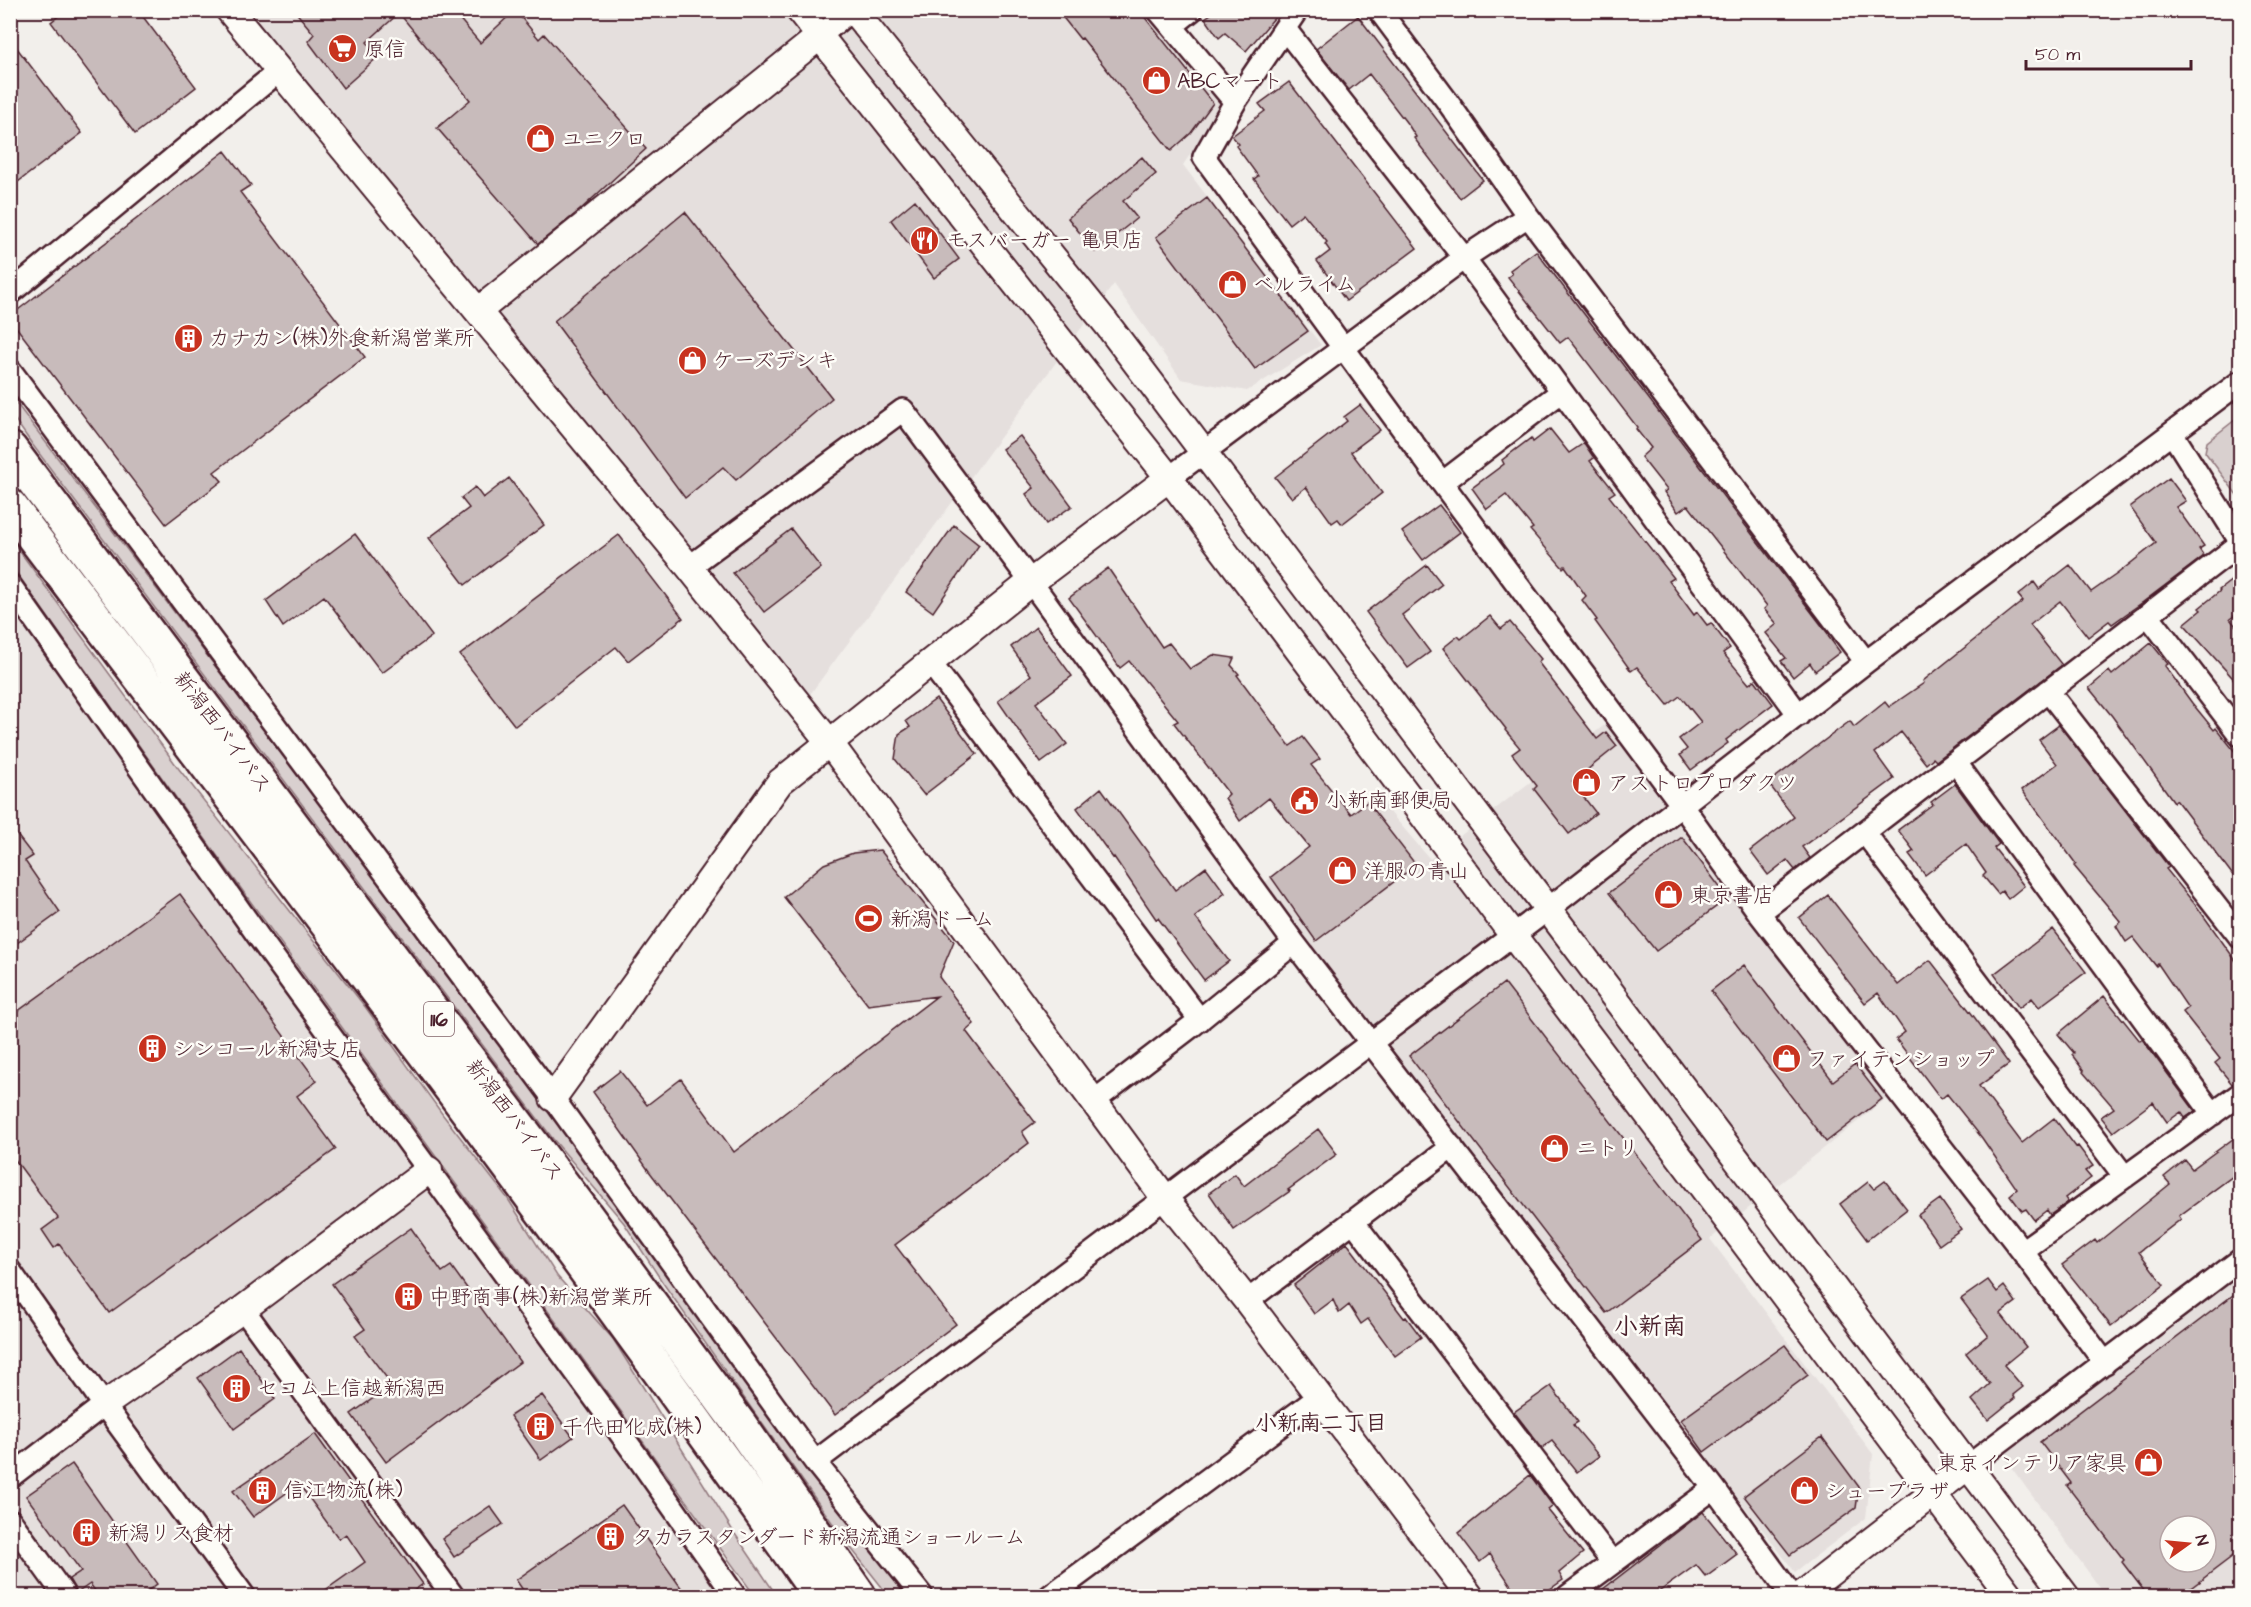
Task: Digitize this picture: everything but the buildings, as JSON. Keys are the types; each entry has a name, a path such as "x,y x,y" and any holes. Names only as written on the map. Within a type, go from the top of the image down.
{"highway":[{"name":"新潟西バイパス","path":"10,449 588,1218 740,1425 858,1595"},
{"name":"新潟西バイパス","path":"10,507 358,966 714,1446 820,1596"},
{"path":"714,1446 802,1596"}],"street":[{"path":"230,10 689,567 829,742 1164,1197 1247,1301 1470,1596"},
{"path":"799,10 1169,478 2010,1596"},
{"path":"478,311 852,10 1107,323 2066,1596"},
{"path":"1192,10 1165,18 1235,102"},
{"path":"1297,10 1235,102 1204,157 1759,913 2022,1251 2105,1363"},
{"path":"1379,10 1528,216 1866,662"},
{"path":"1286,29 1464,258 1799,715"},
{"path":"10,293 279,71"},
{"path":"553,1098 780,782 1031,582 1203,451 1464,258 1528,216"},
{"path":"10,370 553,1098 815,1462 922,1596"},
{"path":"815,1462 1548,909 1866,662 2241,382"},
{"path":"1442,483 1562,392"},
{"path":"689,567 903,410 1294,943 1714,1488 1792,1596"},
{"path":"1759,913 2241,542 2172,433"},
{"path":"10,585 258,936 639,1459 735,1596"},
{"path":"2148,615 2241,735"},
{"path":"929,662 1200,1020"},
{"path":"2048,691 2241,937"},
{"path":"1956,763 2213,1114"},
{"path":"1865,833 2125,1177"},
{"path":"1094,1101 1200,1020 1294,943"},
{"path":"2022,1251 2241,1094"},
{"path":"1247,1301 1452,1147"},
{"path":"10,1477 104,1405 243,1309 429,1170"},
{"path":"1353,1221 1612,1562"},
{"path":"1800,1596 2241,1260"},
{"path":"10,1271 104,1405 244,1596"},
{"path":"243,1309 453,1596"},
{"path":"1050,1596 1319,1397"},
{"path":"1568,1596 1714,1488"},
{"path":"10,1520 65,1596"}],"shaded area":[{"path":"239,11 1162,11 1231,93 1183,165 1321,345 1247,391 1181,379 1114,284 805,701"},
{"path":"10,395 485,1023 906,1596 889,1596 843,1538 663,1283 624,1223 553,1139 32,444 11,414"},
{"path":"2240,416 2240,499 2205,452 2207,442"},
{"path":"10,538 179,769 366,1008 443,1115 508,1199 557,1276 613,1339 733,1531 777,1596 755,1596 216,854 11,565"},
{"path":"10,585 734,1596 11,1596"},
{"path":"1606,724 1887,1098 1710,1239 1873,1454 1866,1518 1795,1572 1264,883 1377,797 1430,859"},
{"name":"東京インテリア家具","path":"2240,1273 2240,1596 2106,1596 2000,1452"}],"place":[{"name":"原信","path":"343,49"},
{"name":"ABCマート","path":"1156,81"},
{"name":"ユニクロ","path":"541,139"},
{"name":"モスバーガー 亀貝店","path":"925,240"},
{"name":"ベルライム","path":"1232,284"},
{"name":"カナカン(株)外食新潟営業所","path":"188,338"},
{"name":"ケーズデンキ","path":"692,360"},
{"name":"アストロプロダクツ","path":"1587,783"},
{"name":"小新南郵便局","path":"1305,800"},
{"name":"洋服の青山","path":"1343,871"},
{"name":"東京書店","path":"1669,895"},
{"name":"新潟ドーム","path":"869,919"},
{"name":"シンコール新潟支店","path":"152,1049"},
{"name":"ファイテンショップ","path":"1786,1059"},
{"name":"ニトリ","path":"1555,1148"},
{"name":"中野商事(株)新潟営業所","path":"408,1297"},
{"name":"セコム上信越新潟西","path":"236,1388"},
{"name":"千代田化成(株)","path":"541,1427"},
{"name":"東京インテリア家具","path":"2148,1463"},
{"name":"信江物流(株)","path":"263,1490"},
{"name":"シュープラザ","path":"1804,1491"},
{"name":"新潟リス食材","path":"87,1533"},
{"name":"タカラスタンダード新潟流通ショールーム","path":"611,1537"}],"district":[{"name":"小新南","path":"1650,1326"},
{"name":"小新南二丁目","path":"1321,1422"}]}
